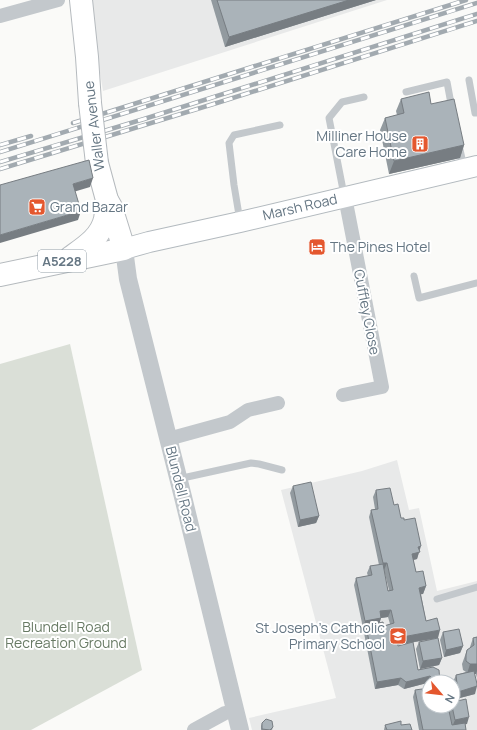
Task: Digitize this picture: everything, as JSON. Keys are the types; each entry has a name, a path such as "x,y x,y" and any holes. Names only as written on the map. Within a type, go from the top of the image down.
{"main road":[{"name":"Waller Avenue","path":"80,0 97,163 107,200 111,207 124,248"},
{"name":"Marsh Road","path":"124,248 471,167"},
{"path":"67,260 89,244 99,233 105,221 107,200"},
{"name":"A5228","path":"0,275 124,248"}],"street":[{"path":"0,16 58,0"},
{"name":"Cuffley Close","path":"343,395 382,387 345,197"},
{"name":"Blundell Road","path":"124,248 128,279 240,730"},
{"path":"168,439 230,422 248,410 278,403"},
{"path":"194,730 225,713 235,711"}],"lane":[{"path":"469,80 476,114 477,113"},
{"path":"406,92 447,82 454,118"},
{"path":"345,197 329,118 342,102 364,97"},
{"path":"240,222 229,143 234,135 280,125"},
{"path":"458,140 471,167"},
{"path":"414,276 419,298 477,283"},
{"path":"178,478 251,463 282,470"},
{"path":"437,600 477,587"}],"shaded area":[{"path":"88,0 387,0 103,91"},
{"name":"St Joseph's Catholic Primary School","path":"397,460 409,510 419,508 437,591 477,581 477,730 252,730 249,718 336,698 281,490 362,471"}],"green space":[{"name":"Blundell Road Recreation Ground","path":"70,344 142,670 31,730 0,730 0,364"}],"building":[{"path":"217,0 349,0 229,37"},
{"name":"Milliner House Care Home","path":"429,92 431,104 454,99 464,145 394,161 385,118 404,113 401,99"},
{"name":"Grand Bazar","path":"89,160 93,178 73,184 81,211 0,235 0,185"},
{"path":"311,482 319,516 300,520 293,486"},
{"path":"390,488 394,505 398,504 401,518 404,518 404,520 415,518 421,546 418,547 420,552 412,554 416,572 423,571 426,586 419,588 426,621 437,618 440,630 397,638 398,646 413,642 418,670 433,667 439,670 439,674 421,674 421,678 406,682 401,678 377,682 366,626 383,622 384,626 394,623 391,610 380,611 381,618 365,621 356,578 372,575 370,566 383,564 388,591 393,590 387,563 383,563 371,510 378,509 376,490"},
{"path":"459,629 463,646 446,650 443,632"},
{"path":"477,637 477,664 470,664 466,661 467,650 474,645 473,638"},
{"path":"438,638 442,658 423,661 419,642"},
{"path":"474,671 477,686 461,691 460,674"},
{"path":"421,689 421,714 450,714 452,725 465,723 466,730 423,730 415,690"},
{"path":"466,699 469,717 455,720 454,714 461,714 461,700"},
{"path":"266,719 272,721 273,727 270,730 262,729 262,723"},
{"path":"401,721 401,725 410,724 412,730 387,730 385,725"}],"railway":[{"path":"73,123 466,0"},
{"path":"0,152 477,3"},
{"path":"0,162 144,119 477,14"},
{"path":"0,169 220,102 477,21"},
{"path":"0,145 31,136"}],"place":[{"name":"Milliner House Care Home","path":"420,144"},
{"name":"Grand Bazar","path":"37,207"},
{"name":"The Pines Hotel","path":"317,247"},
{"name":"St Joseph's Catholic Primary School","path":"398,636"}]}
